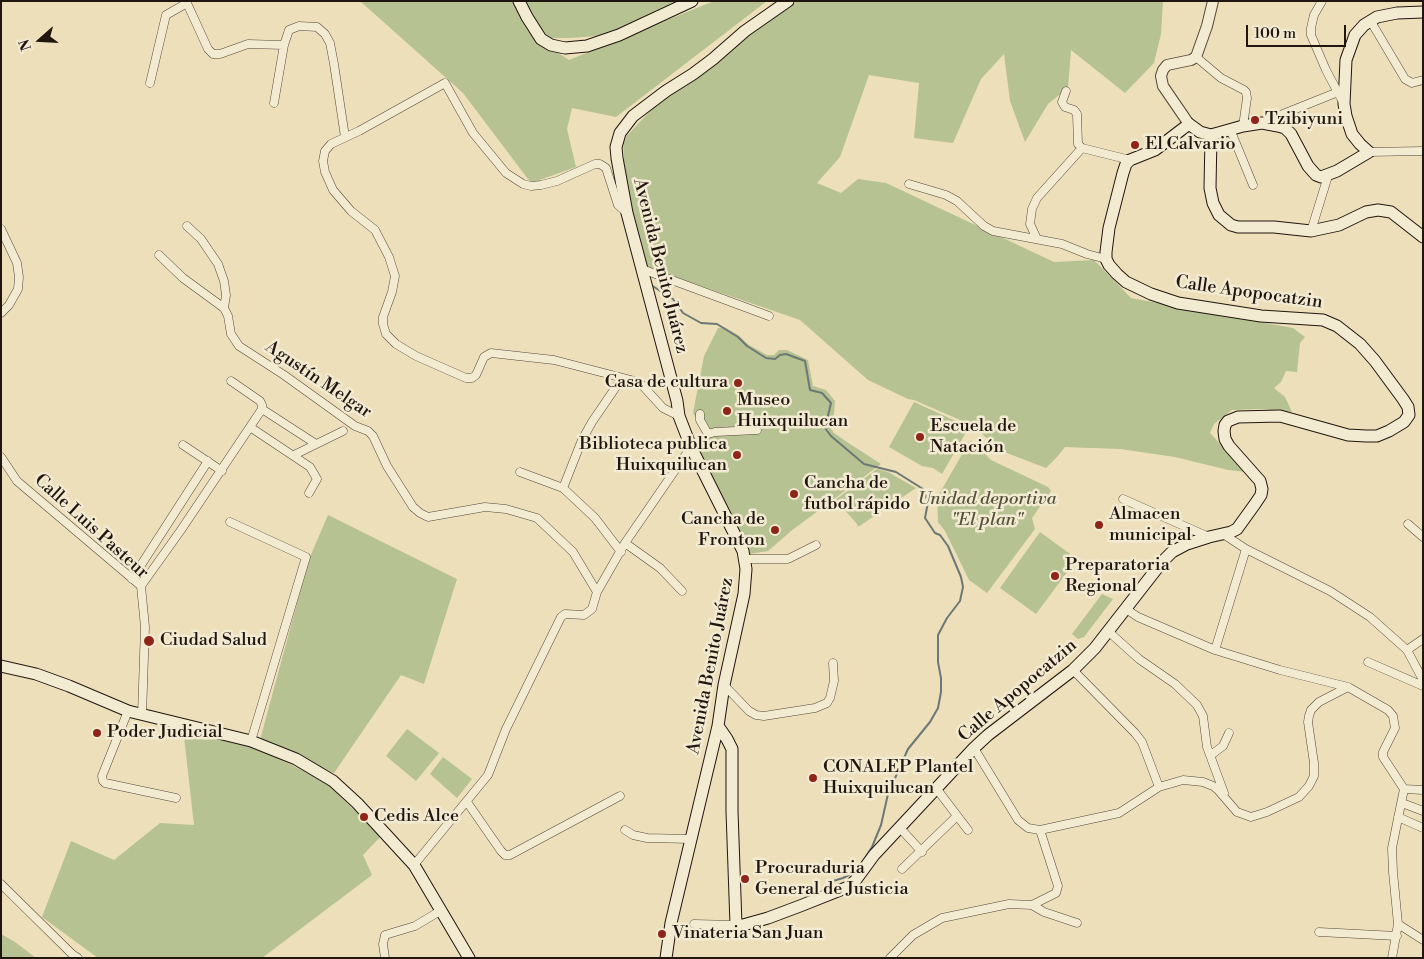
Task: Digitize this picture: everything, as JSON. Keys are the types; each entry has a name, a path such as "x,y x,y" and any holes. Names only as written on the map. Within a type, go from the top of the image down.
{"main road":[{"path":"519,1 541,39 551,45 565,48 587,46 619,36 692,1"},
{"name":"Avenida Benito Juárez","path":"666,958 671,923 718,726 724,685 744,594 746,559 691,447 679,416 645,270 627,213 616,158 616,147 620,133 628,121 655,99 707,64 745,31 788,1"},
{"path":"1106,259 1109,228 1126,164 1130,160 1155,150 1189,124 1200,132 1212,135 1243,126 1262,123 1285,128 1294,138 1311,171 1321,177 1328,176 1369,152 1352,134 1346,116 1344,104 1346,60 1350,47 1355,35 1370,20 1385,15 1423,12"},
{"path":"1212,135 1210,188 1213,203 1219,215 1225,221 1238,227 1274,227 1311,231 1338,225 1366,212 1378,210 1391,212 1423,237"},
{"name":"Calle Apopocatzin","path":"736,925 768,918 848,887 860,875 874,855 974,748 988,735 1073,670 1109,632 1162,562 1172,552 1186,544 1236,529 1255,504 1262,488 1260,481 1225,439 1225,425 1228,421 1238,417 1280,416 1348,435 1377,436 1404,422 1409,415 1408,407 1375,361 1360,344 1336,326 1323,320 1261,316 1178,303 1151,294 1126,282 1109,265 1106,259"},
{"path":"1,666 36,674 128,711 251,741 296,759 333,781 377,824 414,865 469,958"},
{"path":"718,726 732,749 736,925"}],"street":[{"path":"1189,124 1168,95 1161,76 1162,70 1167,65 1196,56 1207,26 1213,1"},
{"path":"1322,1 1314,15 1310,28 1311,35 1326,70 1344,104"},
{"path":"150,83 166,15 186,2 208,49 213,54 220,54 248,44 284,45"},
{"path":"1370,20 1405,79 1412,83 1423,80"},
{"path":"274,103 284,45 289,30 299,26 317,27 325,34 331,50 345,137"},
{"path":"1196,56 1220,78 1244,90 1247,98 1243,126"},
{"path":"627,213 618,205 604,165 595,164 557,181 531,186 522,184 506,173 473,133 445,83 359,131 331,144 325,151 323,160 325,172 333,190 351,211 375,230 389,257 395,276 392,292 383,317 383,324 386,334 396,344 416,356 466,378 472,378 476,375 487,354 495,353 554,360 642,385 663,408 679,416"},
{"path":"1066,91 1062,102 1066,108 1074,110 1078,114 1078,144 1082,148 1130,160"},
{"path":"1262,123 1338,92"},
{"path":"1230,130 1253,185"},
{"path":"1036,239 1030,224 1032,209 1037,198 1082,148"},
{"path":"1369,152 1423,151"},
{"path":"1311,231 1328,176"},
{"path":"909,184 946,195 957,201 984,226 994,231 1062,244 1106,259"},
{"path":"158,255 183,278 224,308 226,294 218,264 201,239 187,226"},
{"path":"1,228 17,263 19,277 18,289 9,305 1,313"},
{"path":"645,270 769,316"},
{"name":"Agustín Melgar","path":"224,308 228,316 231,334 239,346 284,375 354,426 368,431 373,436 384,462 413,507 420,513 436,516 485,507 506,509 538,518 573,552 598,592"},
{"path":"563,488 582,440 622,378"},
{"path":"141,586 262,409 260,401 231,381"},
{"path":"262,409 316,444"},
{"path":"700,414 700,420 708,434 712,432 757,430"},
{"path":"250,427 310,467 317,479 309,493"},
{"path":"294,455 343,431"},
{"path":"183,445 222,470"},
{"path":"414,865 488,774 506,729 561,617 565,614 584,615 592,609 598,592 625,543 691,447"},
{"name":"Calle Luis Pasteur","path":"1,457 17,481 141,586 145,627 142,714"},
{"path":"132,579 208,462"},
{"path":"520,472 563,488 595,518 621,552"},
{"path":"1123,499 1209,537"},
{"path":"230,522 306,558 251,741"},
{"path":"1408,524 1423,538"},
{"path":"1223,534 1246,549 1330,591 1370,617 1407,650 1423,680"},
{"path":"625,543 660,568 682,591"},
{"path":"746,559 788,558 816,545"},
{"path":"1215,650 1246,549"},
{"path":"148,554 158,563"},
{"path":"1126,609 1138,617 1215,650 1280,670 1348,687 1388,710 1393,716 1395,723 1394,732 1383,752 1384,757 1404,788 1392,856 1398,924 1392,958"},
{"path":"1109,632 1139,659 1175,684 1196,705 1204,721 1206,743 1226,798"},
{"path":"1407,650 1423,639"},
{"path":"1368,662 1423,686"},
{"path":"724,685 749,711 756,715 764,716 815,708 822,706 830,698 834,681 833,664"},
{"path":"1073,670 1142,742 1159,787"},
{"path":"974,748 1018,820 1028,828 1040,830 1119,813 1159,787 1183,780 1202,782 1218,790 1237,812 1251,817 1267,812 1299,797 1309,786 1314,776 1308,722 1311,710 1325,698 1348,687"},
{"path":"128,711 102,776 103,781 176,798"},
{"path":"1211,754 1223,746 1229,733"},
{"path":"936,788 968,830"},
{"path":"1404,788 1423,790"},
{"path":"467,802 501,851 505,855 510,855 620,796"},
{"path":"1402,803 1423,811"},
{"path":"902,870 957,816"},
{"path":"1398,817 1423,828"},
{"path":"900,828 922,852"},
{"path":"625,830 633,835 647,838 691,839"},
{"path":"1032,905 1056,893 1058,886 1040,830"},
{"path":"1,884 78,958"},
{"path":"890,958 912,935 942,918 1010,904 1032,905 1044,912 1077,924"},
{"path":"385,958 383,944 385,936 415,926 440,911"},
{"name":"Calle Apopocatzin","path":"694,924 736,925"},
{"path":"1398,924 1423,940"},
{"path":"1319,932 1397,936"}],"green space":[{"path":"360,1 514,1 537,39 569,60 714,1 767,1 616,117 572,108 567,129 576,167 531,183 463,93"},
{"path":"522,1 697,1 623,34 542,38"},
{"path":"798,1 1163,1 1161,34 1154,63 1125,93 1071,50 1068,88 1048,104 1025,142 1010,101 1004,54 981,79 953,143 914,138 919,83 869,75 840,157 817,183 841,193 858,179 886,183 1054,262 1094,260 1131,298 1293,328 1305,337 1300,343 1297,372 1286,371 1281,382 1274,388 1285,397 1292,412 1262,409 1232,410 1214,424 1210,433 1246,472 1228,470 1175,457 1120,449 1065,447 1046,468 999,450 974,426 908,399 868,380 800,320 640,265 625,183 623,140 651,110 699,73 744,34"},
{"path":"724,327 767,355 774,355 779,350 787,350 808,360 813,386 826,390 835,401 830,427 834,433 881,464 791,531 768,551 749,554 696,448 704,439 705,433 693,413 704,356 718,328"},
{"path":"914,402 969,427 942,474 933,468 922,466 889,447"},
{"name":"Unidad deportiva \"El plan\"","path":"972,441 991,460 1048,487 1051,491 1032,518 1035,529 987,593 969,580 945,531 938,522 937,498 969,442"},
{"path":"877,469 888,472 916,488 858,527 843,508 831,503"},
{"path":"328,515 457,579 424,684 401,675 334,773 260,740 309,559"},
{"path":"1040,532 1077,559 1036,614 1000,588"},
{"path":"1102,594 1113,599 1084,637 1078,639 1072,634"},
{"path":"183,728 251,745 324,781 381,836 363,855 372,875 262,958 98,958 42,917 71,841 114,860 160,823 194,825"},
{"path":"407,729 439,753 416,781 386,756"},
{"path":"443,757 472,779 457,798 430,774"},
{"path":"1,934 15,942 36,958 1,958"}],"waterway":[{"path":"651,285 673,299 683,313 701,323 717,324 766,358 775,359 780,355 786,354 805,361 810,390 822,393 831,403 825,428 831,436 864,464 896,472 923,489 928,502 925,518 935,533 940,535 948,546 961,577 963,587 960,601 947,618 938,635 938,662 941,678 938,708 930,722 908,749 888,794 881,825 872,847 859,867 851,874 833,881"}],"place":[{"name":"Tzibiyuni","path":"1255,120"},
{"name":"El Calvario","path":"1135,145"},
{"name":"Casa de cultura","path":"738,383"},
{"name":"Museo Huixquilucan","path":"727,411"},
{"name":"Escuela de Natación","path":"920,437"},
{"name":"Biblioteca publica Huixquilucan","path":"737,455"},
{"name":"Cancha de futbol rápido","path":"794,494"},
{"name":"Almacen municipal","path":"1099,525"},
{"name":"Cancha de Fronton","path":"775,530"},
{"name":"Preparatoria Regional","path":"1055,576"},
{"name":"Ciudad Salud","path":"149,641"},
{"name":"Poder Judicial","path":"97,733"},
{"name":"CONALEP Plantel Huixquilucan","path":"813,778"},
{"name":"Cedis Alce","path":"364,817"},
{"name":"Procuraduria General de Justicia","path":"745,879"},
{"name":"Vinateria San Juan","path":"662,934"}]}
